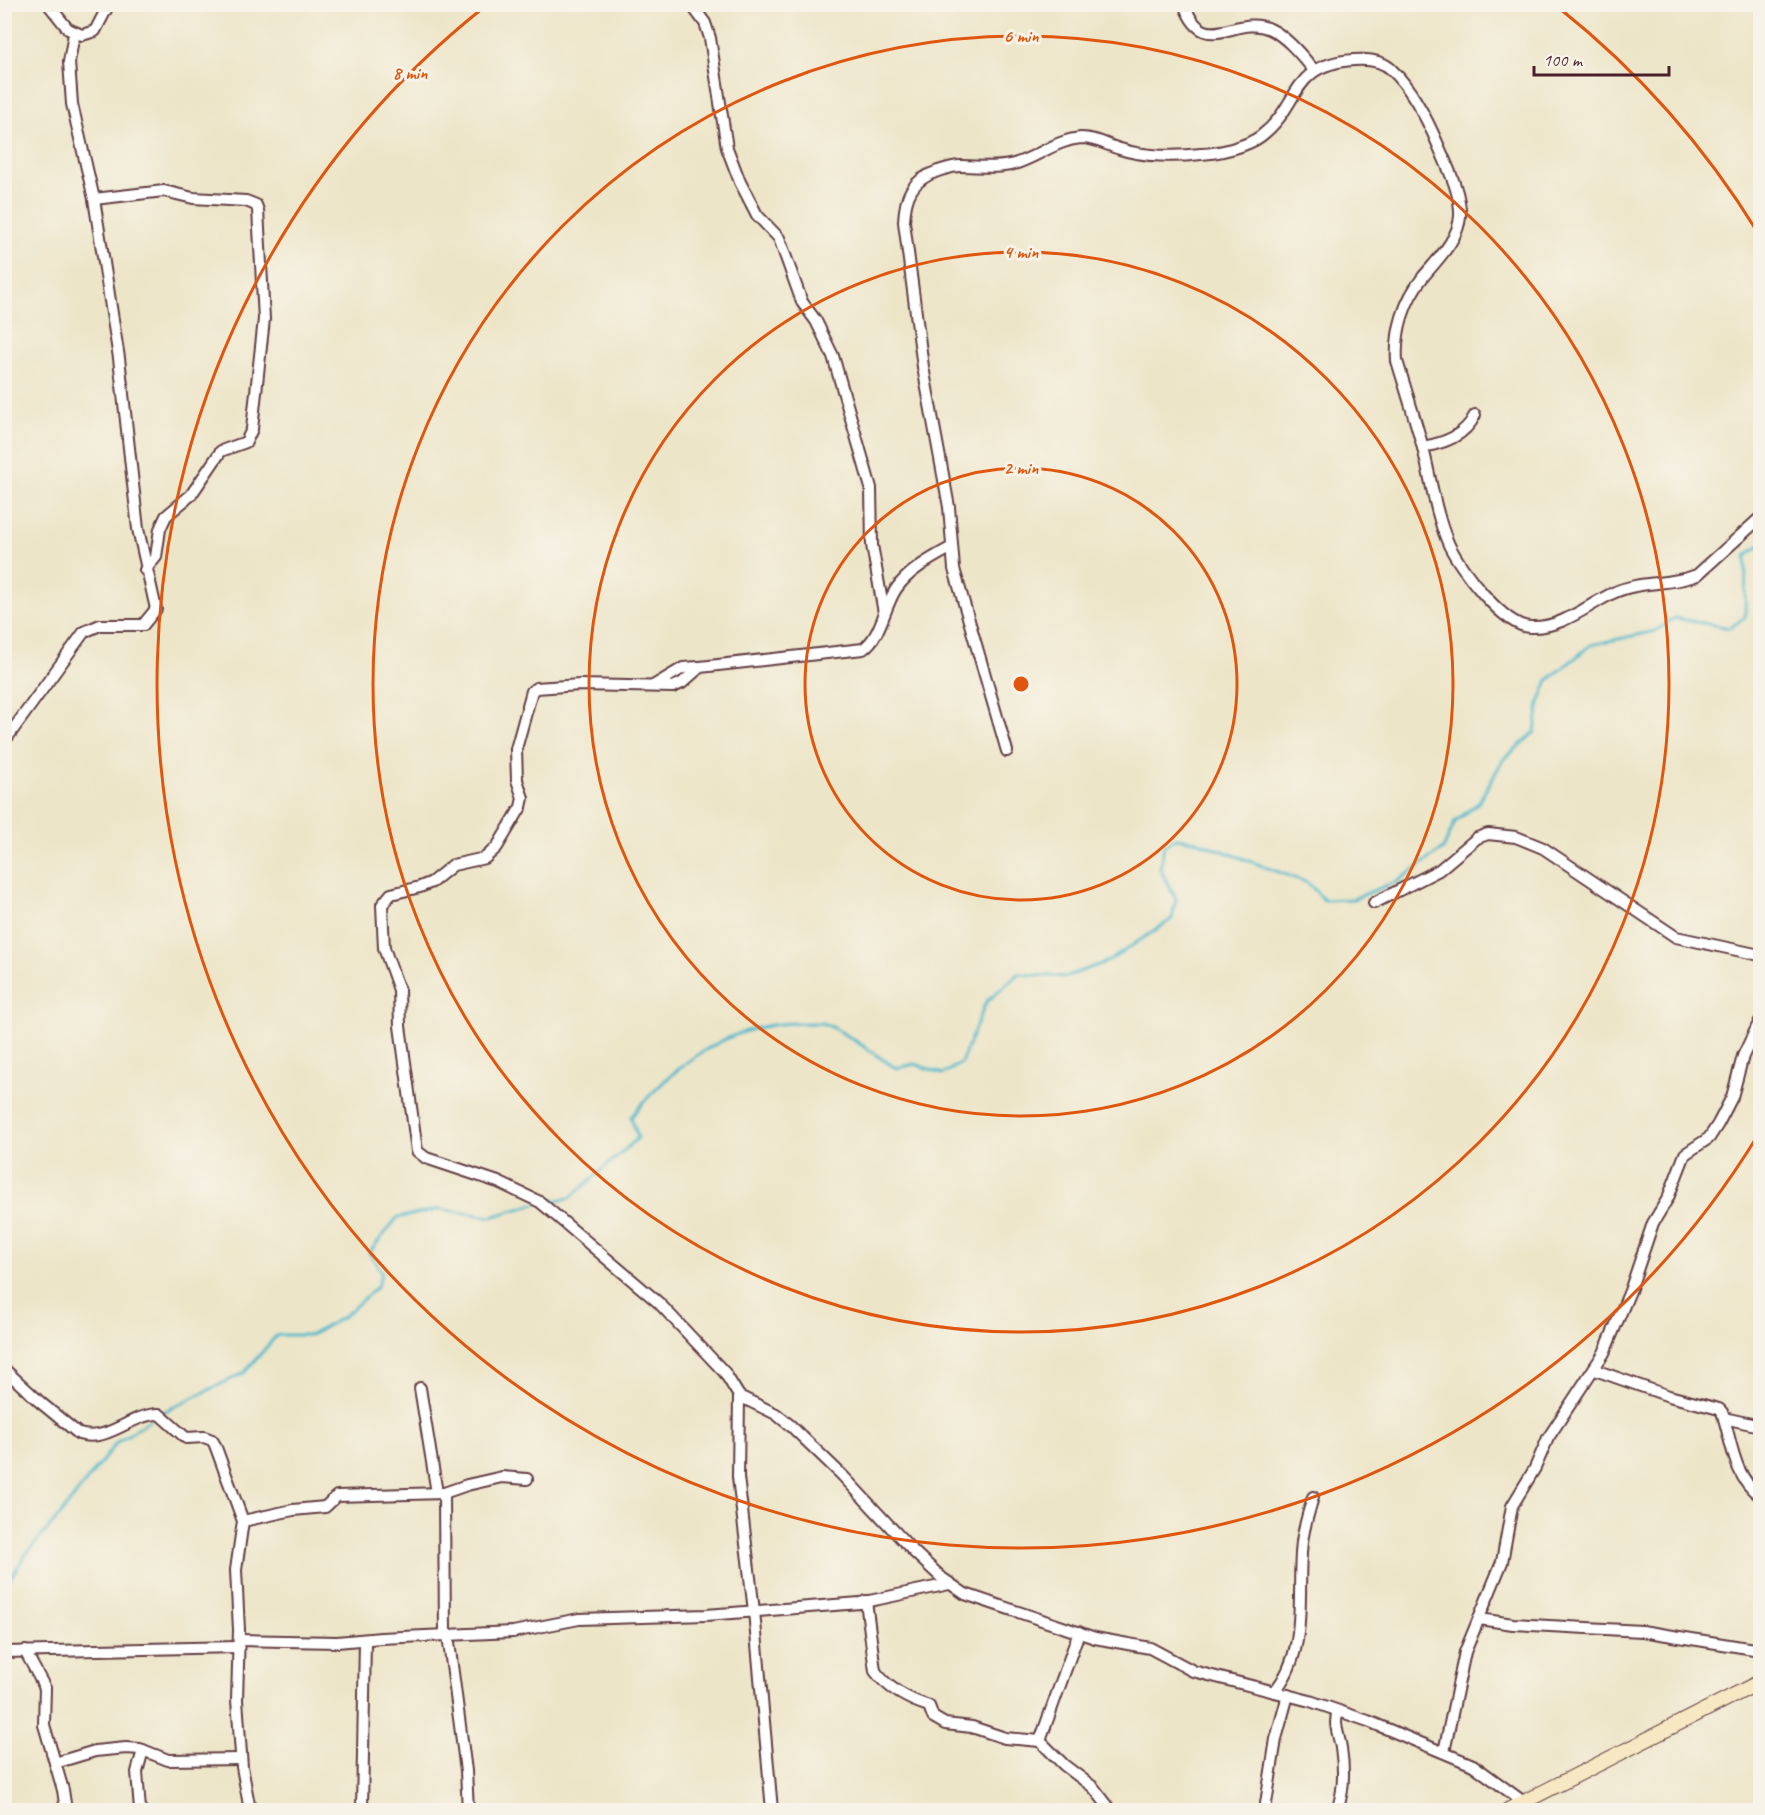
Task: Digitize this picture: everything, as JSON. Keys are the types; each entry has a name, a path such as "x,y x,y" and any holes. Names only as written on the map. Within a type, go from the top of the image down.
{"street":[{"path":"4,742 84,633 99,625 144,625 156,609 145,570 119,358 94,199 69,80 74,34 48,4"},
{"path":"74,34 90,34 95,31 109,4"},
{"path":"691,4 705,23 710,38 727,148 740,182 757,215 780,238 802,302 816,321 833,356 871,488 872,545 884,613"},
{"path":"1184,4 1193,22 1204,32 1214,34 1253,26 1269,29 1314,70"},
{"path":"1007,751 954,570 949,507 922,367 904,222 904,205 909,190 923,176 956,166 1014,164 1061,142 1082,138 1101,140 1120,149 1170,154 1202,154 1241,146 1261,137 1274,124 1305,78 1314,70 1339,62 1365,60 1382,63 1391,69 1430,127 1460,202 1458,228 1436,263 1422,278 1405,311 1396,338 1397,361 1449,545 1488,600 1508,618 1528,627 1542,626 1585,610 1614,592 1648,582 1684,580 1697,575 1761,518"},
{"path":"94,199 164,191 193,198 246,201 256,205 258,210 264,319 252,429 246,442 221,451 191,495 166,516 160,529 156,557 145,570"},
{"path":"1423,447 1447,442 1464,430 1475,416"},
{"path":"772,1810 754,1611 738,1477 739,1396 725,1373 659,1303 540,1202 506,1185 426,1158 417,1151 400,1026 399,990 384,948 382,905 386,897 432,882 453,865 485,858 497,847 523,798 517,780 516,749 531,691 542,687 678,686 700,667 863,649 873,638 897,587 907,576 951,547"},
{"path":"1374,903 1440,870 1477,838 1488,834 1516,837 1543,849 1676,937 1761,955"},
{"path":"1444,1752 1465,1652 1502,1562 1512,1506 1531,1477 1548,1438 1595,1370 1627,1299 1653,1223 1668,1198 1682,1160 1685,1154 1709,1138 1718,1124 1732,1097 1743,1056 1761,1021"},
{"path":"4,1369 40,1403 79,1434 86,1436 111,1433 144,1414 159,1414 186,1438 204,1437 212,1440 243,1521 236,1570 237,1700 241,1759 250,1810"},
{"path":"1595,1370 1670,1396 1719,1409 1724,1418 1740,1474 1750,1489 1761,1496"},
{"path":"420,1388 441,1493 446,1635 466,1772 468,1810"},
{"path":"739,1396 776,1414 791,1426 842,1475 914,1552 949,1584 965,1594 1095,1638 1137,1644 1193,1671 1288,1695 1338,1711 1444,1752 1493,1778 1525,1803"},
{"path":"1724,1418 1761,1426"},
{"path":"243,1521 293,1510 325,1507 337,1496 441,1493 502,1477 527,1479"},
{"path":"1274,1692 1294,1659 1300,1601 1302,1543 1313,1497"},
{"path":"4,1652 365,1640 513,1632 579,1620 754,1611 866,1601 949,1584"},
{"path":"866,1601 875,1671 879,1677 912,1701 929,1706 933,1717 940,1723 972,1726 1005,1738 1040,1741 1064,1766 1093,1787 1111,1810"},
{"path":"1479,1619 1513,1624 1642,1630 1761,1650"},
{"path":"1040,1741 1079,1632"},
{"path":"362,1810 365,1640"},
{"path":"25,1652 45,1688 44,1725 63,1790 66,1810"},
{"path":"1509,1810 1761,1682"},
{"path":"1265,1810 1276,1739 1288,1695"},
{"path":"1337,1810 1342,1787 1342,1756 1335,1722 1338,1711"},
{"path":"55,1763 114,1748 143,1750 168,1760 241,1759"},
{"path":"140,1810 137,1772 143,1750"}],"waterway":[{"path":"544,1202 570,1198 638,1138 631,1117 647,1098 684,1065 725,1039 748,1031 772,1025 825,1024 896,1068 915,1064 943,1074 961,1063 986,1002 1018,974 1065,977 1109,961 1172,919 1176,899 1160,869 1164,845 1176,838 1196,841 1308,883 1324,900 1353,899 1398,881 1443,849 1455,822 1478,803 1503,760 1535,732 1539,703 1548,680 1591,645 1655,631 1675,618 1730,628 1745,617 1746,556 1760,545"},
{"path":"161,1413 244,1373 277,1335 311,1335 343,1317 377,1287 382,1272 369,1253 397,1218 440,1209 491,1217 535,1204"},
{"path":"4,1588 26,1554 117,1442 150,1420"}]}
